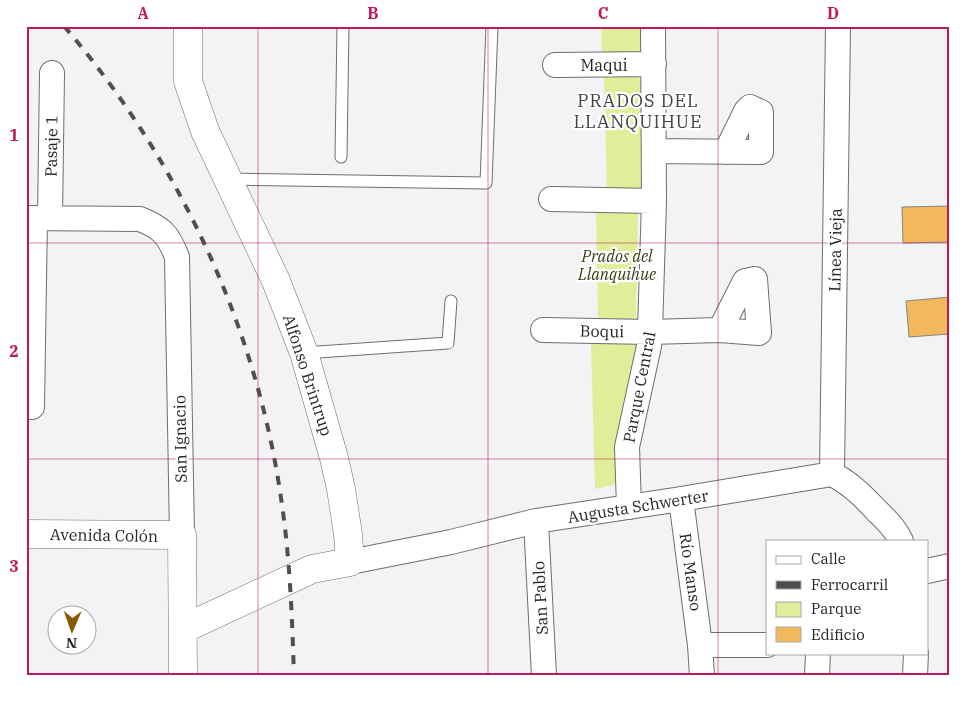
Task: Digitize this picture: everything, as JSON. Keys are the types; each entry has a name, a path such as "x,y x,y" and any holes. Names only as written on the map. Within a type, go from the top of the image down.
{"street":[{"name":"Alfonso Brintrup","path":"188,26 188,81 205,131 276,281 304,353 341,489 350,562"},
{"name":"Parque Central","path":"629,507 627,447 649,346 650,332 654,201 653,26"},
{"name":"Línea Vieja","path":"832,474 838,26"},
{"name":"Maqui","path":"555,65 654,64"},
{"name":"Pasaje 1","path":"32,407 37,218 52,73"},
{"path":"654,152 726,152"},
{"path":"551,199 654,201"},
{"name":"San Ignacio","path":"37,218 140,219 162,230 171,243 176,257 183,676"},
{"name":"Boqui","path":"543,330 650,332 720,330"},
{"name":"Augusta Schwerter","path":"350,562 451,542 536,521 681,500 832,474"},
{"path":"832,474 844,480 860,493 896,530 901,540"},
{"name":"Río Manso","path":"681,500 700,645 702,676"},
{"name":"San Pablo","path":"536,521 544,676"},
{"name":"Avenida Colón","path":"26,534 182,535"},
{"path":"183,629 312,570 350,562"},
{"path":"928,571 950,566"},
{"path":"700,645 766,645"},
{"path":"817,676 818,654"},
{"path":"915,676 916,654"}],"lane":[{"path":"341,157 343,26"},
{"path":"228,179 486,183 492,26"},
{"path":"304,353 448,343 451,301"}],"green space":[{"name":"Prados del Llanquihue","path":"601,26 643,26 643,51 633,59 602,58"},
{"name":"Prados del Llanquihue","path":"604,75 638,77 643,84 644,187 627,194 607,191"},
{"name":"Prados del Llanquihue","path":"596,210 638,210 636,320 629,327 598,325"},
{"path":"591,343 639,344 622,407 619,479 613,485 595,489"}],"building":[{"path":"950,206 950,242 903,243 902,207"},
{"path":"950,297 950,334 909,337 906,301"}],"railway":[{"path":"64,26 105,77 142,132 176,188 206,247 231,308 253,370 269,434 284,520 289,564 294,676"}],"district":[{"name":"PRADOS DEL LLANQUIHUE","path":"638,110"}]}
